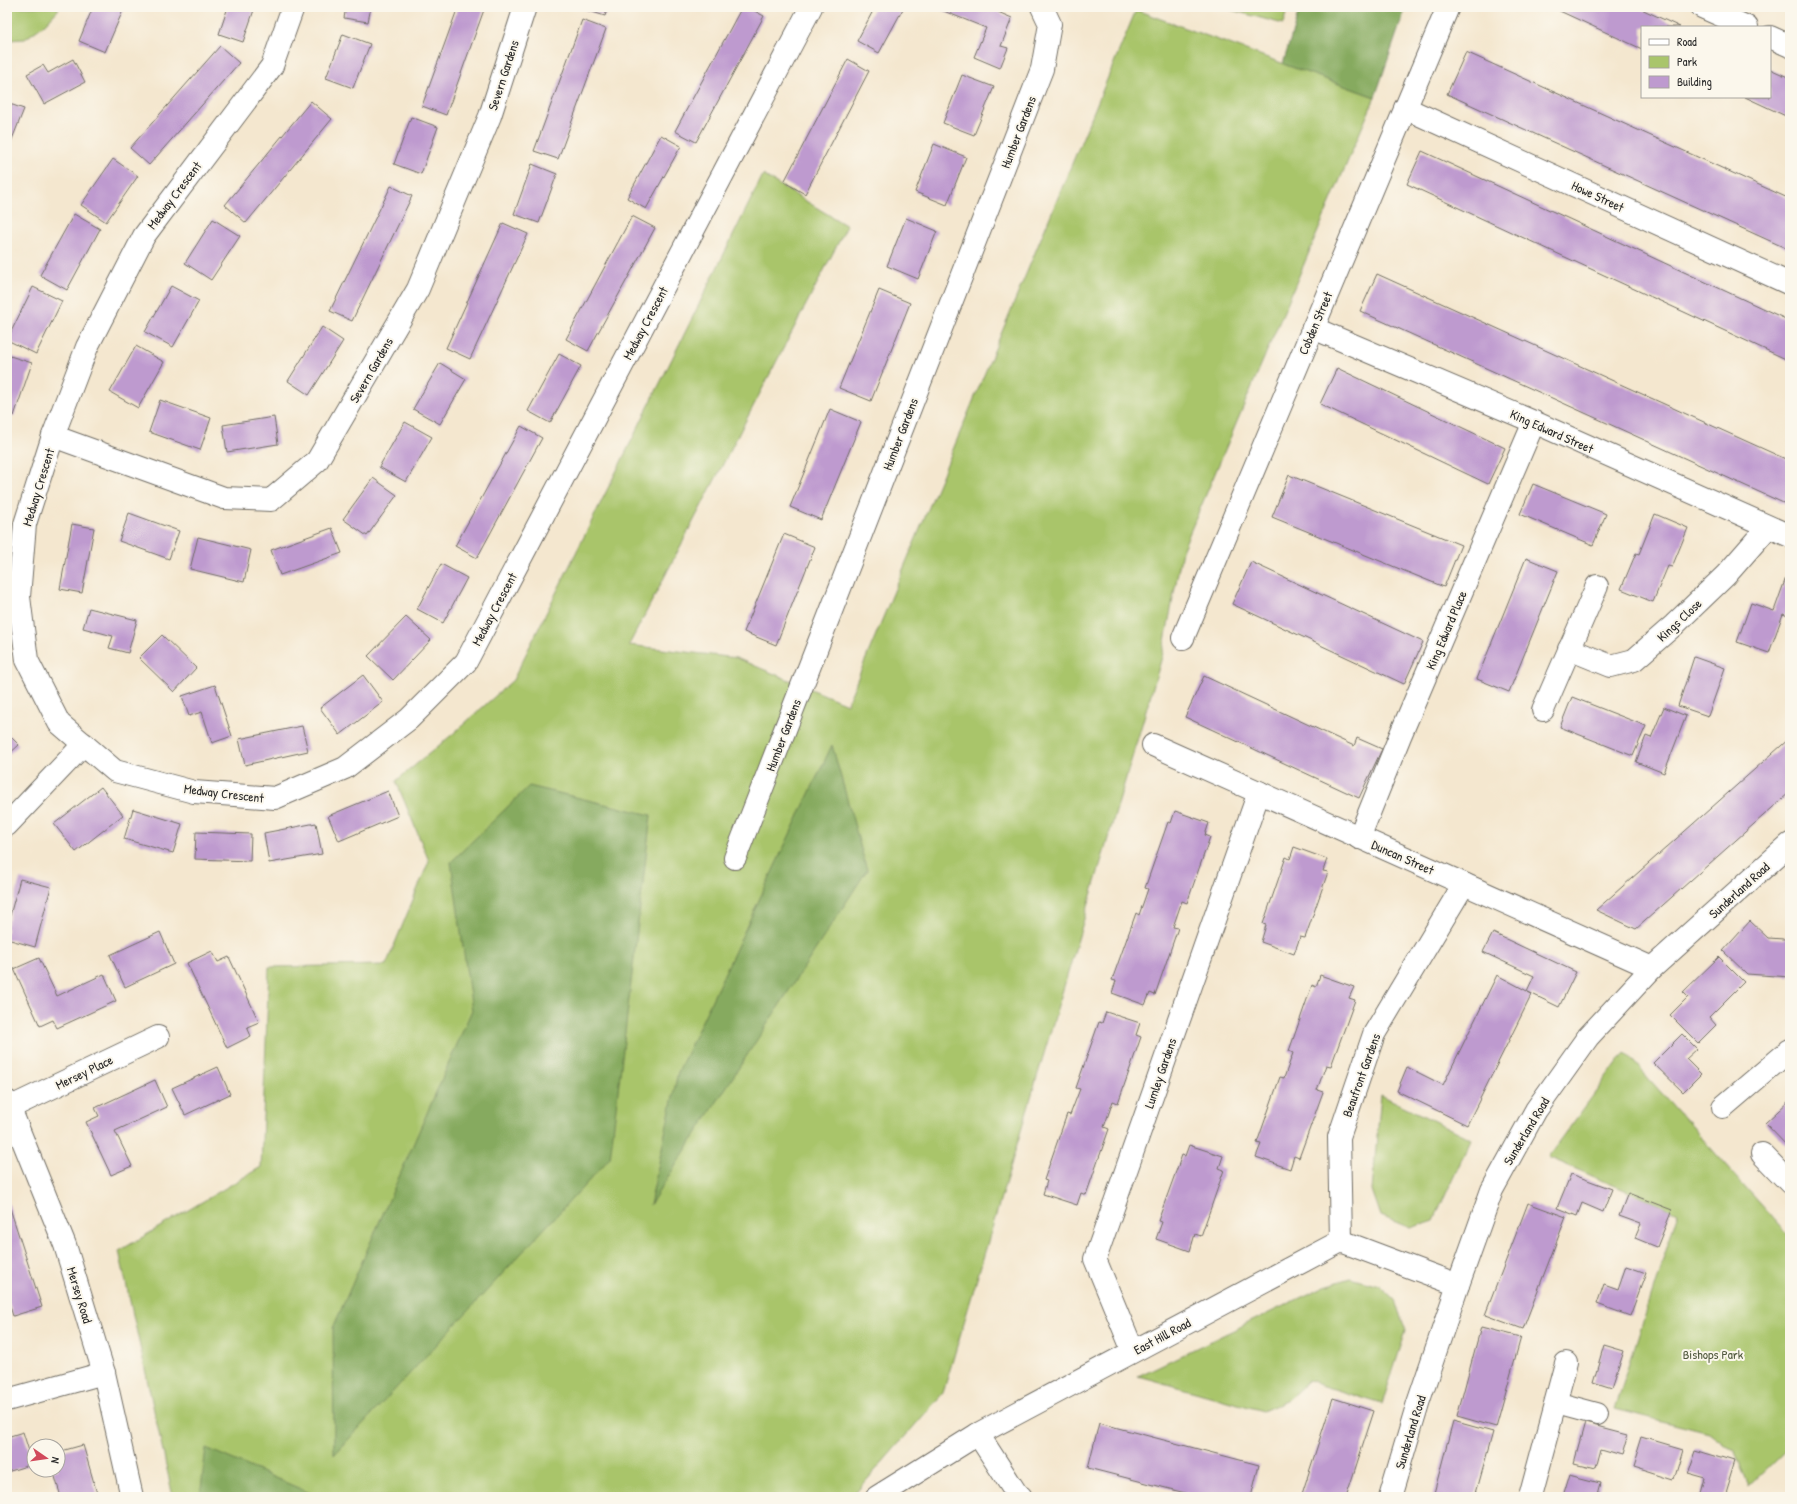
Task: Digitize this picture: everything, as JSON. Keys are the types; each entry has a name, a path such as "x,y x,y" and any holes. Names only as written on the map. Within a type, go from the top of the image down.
{"street":[{"name":"Medway Crescent","path":"293,7 272,66 144,236 87,347 53,436 25,524 19,597 27,660 59,722 115,770 194,792 274,798 345,768 409,719 466,662 811,7"},
{"name":"Severn Gardens","path":"53,436 224,498 271,500 317,461 418,289 490,116 525,7"},
{"name":"Humber Gardens","path":"735,858 1042,69 1050,24 1042,7"},
{"name":"Cobden Street","path":"1183,638 1448,7"},
{"path":"1702,7 1745,26"},
{"path":"1771,37 1790,46"},
{"name":"Howe Street","path":"1405,108 1790,284"},
{"name":"King Edward Street","path":"1313,328 1534,422 1790,536"},
{"name":"King Edward Place","path":"1360,838 1400,736 1534,422"},
{"name":"Kings Close","path":"1569,649 1611,666 1634,660 1674,625 1726,575 1768,527"},
{"path":"1543,710 1597,586"},
{"path":"7,825 84,744"},
{"name":"Duncan Street","path":"1153,745 1652,968"},
{"name":"Lumley Gardens","path":"1133,1351 1095,1259 1259,792"},
{"name":"Sunderland Road","path":"1390,1497 1418,1403 1492,1190 1536,1110 1588,1037 1652,968 1787,853"},
{"name":"Beaufront Gardens","path":"1341,1241 1339,1137 1374,1034 1464,884"},
{"name":"Mersey Place","path":"8,1106 158,1037"},
{"path":"1723,1107 1790,1050"},
{"name":"Mersey Road","path":"8,1106 65,1245 104,1374 132,1497"},
{"path":"1762,1154 1790,1183"},
{"path":"1341,1241 1458,1285"},
{"name":"East Hill Road","path":"877,1497 978,1434 1341,1241"},
{"path":"1530,1497 1566,1363"},
{"path":"7,1400 104,1374"},
{"path":"1556,1403 1597,1414"},
{"path":"978,1434 1018,1496 1021,1497"}],"green space":[{"path":"9,7 59,7 44,25 25,39 7,40 7,11"},
{"path":"1220,7 1288,7 1283,24"},
{"path":"1300,7 1406,7 1375,97 1283,64"},
{"path":"1136,10 1375,97 1182,551 1162,657 943,1393 852,1497 173,1497 119,1251 261,1167 269,967 386,965 429,861 396,781 454,733 513,680 763,175 847,226 629,645 736,658 847,704"},
{"path":"832,745 867,870 650,1205 678,1072"},
{"path":"529,786 651,815 610,1158 334,1455 333,1328 472,1010 451,862"},
{"name":"Bishops Park","path":"1625,1052 1790,1237 1790,1447 1749,1487 1735,1453 1709,1433 1615,1409 1678,1213 1548,1157"},
{"path":"1381,1095 1471,1139 1434,1220 1410,1228 1381,1216 1372,1190"},
{"path":"1351,1278 1379,1286 1395,1301 1406,1331 1382,1404 1308,1381 1288,1400 1263,1411 1138,1376 1325,1286"},
{"path":"206,1448 319,1497 200,1497"}],"building":[{"path":"93,7 124,8 105,52 79,41"},
{"path":"228,7 255,7 243,42 219,34"},
{"path":"346,7 371,7 368,22 344,18"},
{"path":"458,7 485,7 446,115 422,106"},
{"path":"583,7 608,7 605,16 583,9"},
{"path":"742,7 747,7 764,16 696,142 675,131"},
{"path":"875,7 904,7 879,53 857,41"},
{"path":"1000,7 998,12 1012,18 1001,46 1008,48 1000,68 974,57 986,28 936,8"},
{"path":"1551,7 1637,7 1678,26 1641,26 1641,49"},
{"path":"582,20 606,29 558,159 534,151"},
{"path":"343,34 370,44 353,88 326,78"},
{"path":"220,46 239,63 149,165 130,148"},
{"path":"1466,52 1790,199 1790,250 1447,94"},
{"path":"73,59 85,82 44,104 27,74 43,65 48,73"},
{"path":"848,59 869,71 805,194 784,182"},
{"path":"1771,69 1790,78 1790,118 1747,98 1771,98"},
{"path":"962,75 994,87 974,135 943,123"},
{"path":"311,101 332,119 246,223 225,205"},
{"path":"7,103 24,109 7,152"},
{"path":"411,117 438,127 421,174 394,164"},
{"path":"661,135 681,146 646,209 627,198"},
{"path":"934,144 966,157 947,205 915,192"},
{"path":"1422,151 1790,321 1790,361 1407,184"},
{"path":"113,159 138,176 106,222 81,205"},
{"path":"532,164 557,174 539,223 514,214"},
{"path":"391,186 412,196 352,321 330,311"},
{"path":"74,214 100,229 67,290 40,275"},
{"path":"632,216 655,228 588,351 566,339"},
{"path":"906,218 937,231 918,279 887,266"},
{"path":"213,219 240,236 211,280 185,263"},
{"path":"503,223 528,234 470,359 446,348"},
{"path":"1377,274 1790,461 1790,506 1360,311"},
{"path":"171,286 199,301 173,347 145,332"},
{"path":"33,287 62,301 36,354 7,340"},
{"path":"879,290 910,303 871,401 839,388"},
{"path":"322,327 343,341 309,395 288,381"},
{"path":"136,346 164,362 138,408 110,392"},
{"path":"559,354 581,366 550,423 528,411"},
{"path":"7,355 32,363 14,416 7,414"},
{"path":"440,363 466,379 440,424 413,409"},
{"path":"1337,368 1505,448 1488,484 1320,404"},
{"path":"160,400 211,418 200,450 149,432"},
{"path":"830,409 861,422 821,520 790,507"},
{"path":"274,417 278,444 227,452 223,425"},
{"path":"405,422 432,437 406,482 379,467"},
{"path":"521,426 542,438 477,558 455,546"},
{"path":"1289,475 1461,545 1444,587 1272,517"},
{"path":"373,478 397,495 367,536 343,519"},
{"path":"1533,484 1606,514 1593,545 1520,514"},
{"path":"129,513 179,531 169,559 119,541"},
{"path":"1655,514 1688,528 1672,567 1668,566 1653,602 1621,589 1636,553 1639,554"},
{"path":"72,524 94,528 82,593 60,589"},
{"path":"332,528 342,553 280,575 271,550"},
{"path":"784,534 815,547 776,645 744,632"},
{"path":"198,537 251,550 244,582 190,569"},
{"path":"1526,558 1558,571 1509,692 1477,679"},
{"path":"1251,562 1423,642 1404,684 1232,604"},
{"path":"441,564 467,578 443,623 417,609"},
{"path":"1788,572 1790,573 1790,617 1783,614 1769,653 1737,642 1751,603 1774,611"},
{"path":"89,608 137,620 128,653 109,648 113,636 83,628"},
{"path":"406,617 431,640 393,680 368,656"},
{"path":"162,635 196,668 174,692 139,658"},
{"path":"1694,657 1725,668 1708,716 1678,706"},
{"path":"363,675 383,702 340,735 320,708"},
{"path":"1204,676 1354,746 1357,738 1382,749 1359,798 1185,717"},
{"path":"215,685 232,736 212,743 202,712 189,716 182,696"},
{"path":"1572,697 1646,726 1633,756 1560,727"},
{"path":"1664,707 1686,716 1664,773 1636,762 1646,736 1651,738"},
{"path":"302,726 308,751 245,765 239,739"},
{"path":"7,733 19,745 7,756"},
{"path":"1790,738 1790,792 1636,929 1596,910"},
{"path":"101,787 123,815 76,852 54,824"},
{"path":"388,791 398,816 339,841 328,816"},
{"path":"133,809 182,824 173,853 124,839"},
{"path":"1175,811 1209,823 1205,835 1210,837 1187,903 1182,901 1173,927 1178,928 1155,995 1150,993 1145,1005 1112,993 1116,981 1112,980 1136,913 1139,915 1148,889 1145,888 1168,822 1171,823"},
{"path":"316,823 322,854 269,863 264,833"},
{"path":"196,832 251,834 250,861 195,859"},
{"path":"1294,847 1327,859 1323,871 1328,872 1305,938 1300,937 1294,954 1261,942 1266,925 1263,924 1286,857 1290,859"},
{"path":"20,879 51,887 35,947 7,939 7,926"},
{"path":"1750,921 1768,938 1784,939 1790,933 1790,977 1747,974 1723,951"},
{"path":"160,932 174,964 125,987 110,955"},
{"path":"1493,933 1576,972 1559,1007 1528,992 1532,994 1467,1125 1397,1091 1407,1067 1443,1085 1497,975 1527,991 1534,976 1483,952"},
{"path":"212,951 218,962 229,957 259,1022 247,1027 251,1036 227,1048 187,963"},
{"path":"1719,957 1744,982 1709,1017 1716,1025 1698,1043 1670,1015 1688,997 1683,992"},
{"path":"39,958 57,996 104,974 116,1001 57,1028 53,1020 40,1026 14,969"},
{"path":"1320,975 1354,987 1349,998 1355,1000 1331,1066 1326,1065 1317,1090 1323,1092 1299,1158 1294,1156 1290,1169 1256,1157 1261,1144 1257,1143 1280,1077 1284,1078 1293,1053 1289,1051 1312,985 1316,987"},
{"path":"1106,1012 1140,1023 1136,1035 1141,1037 1118,1103 1113,1101 1104,1127 1109,1129 1086,1195 1081,1193 1077,1205 1043,1194 1047,1181 1044,1180 1067,1114 1070,1115 1080,1089 1076,1088 1099,1022 1102,1023"},
{"path":"1682,1034 1697,1049 1686,1059 1701,1074 1683,1092 1653,1063"},
{"path":"218,1067 230,1094 185,1115 172,1088"},
{"path":"155,1080 167,1107 115,1131 132,1166 111,1175 86,1122 99,1116 95,1108"},
{"path":"1790,1100 1790,1149 1765,1123"},
{"path":"1189,1145 1223,1156 1219,1168 1224,1170 1201,1236 1195,1234 1190,1251 1156,1239 1162,1222 1158,1221 1182,1155 1185,1156"},
{"path":"1571,1174 1612,1189 1603,1212 1582,1203 1577,1216 1557,1208"},
{"path":"1628,1193 1672,1210 1657,1247 1635,1238 1641,1224 1619,1216"},
{"path":"7,1199 42,1307 13,1316 7,1297"},
{"path":"1528,1203 1566,1217 1523,1329 1485,1315"},
{"path":"1626,1266 1646,1273 1630,1316 1597,1304 1604,1284 1618,1289"},
{"path":"1481,1327 1521,1337 1496,1427 1457,1416"},
{"path":"1604,1345 1624,1351 1612,1388 1593,1382"},
{"path":"1333,1398 1374,1411 1346,1497 1301,1497"},
{"path":"1453,1421 1493,1432 1475,1497 1433,1497"},
{"path":"1099,1423 1259,1465 1251,1497 1201,1497 1088,1468"},
{"path":"1585,1423 1627,1434 1621,1455 1600,1449 1595,1468 1574,1463"},
{"path":"23,1432 26,1442 26,1466 7,1472 7,1437"},
{"path":"1641,1437 1682,1449 1673,1479 1632,1466"},
{"path":"83,1445 98,1497 61,1497 55,1478 66,1478 66,1450"},
{"path":"1695,1449 1735,1461 1724,1497 1700,1497 1705,1478 1687,1473"},
{"path":"1570,1474 1601,1482 1597,1497 1563,1497"}]}
